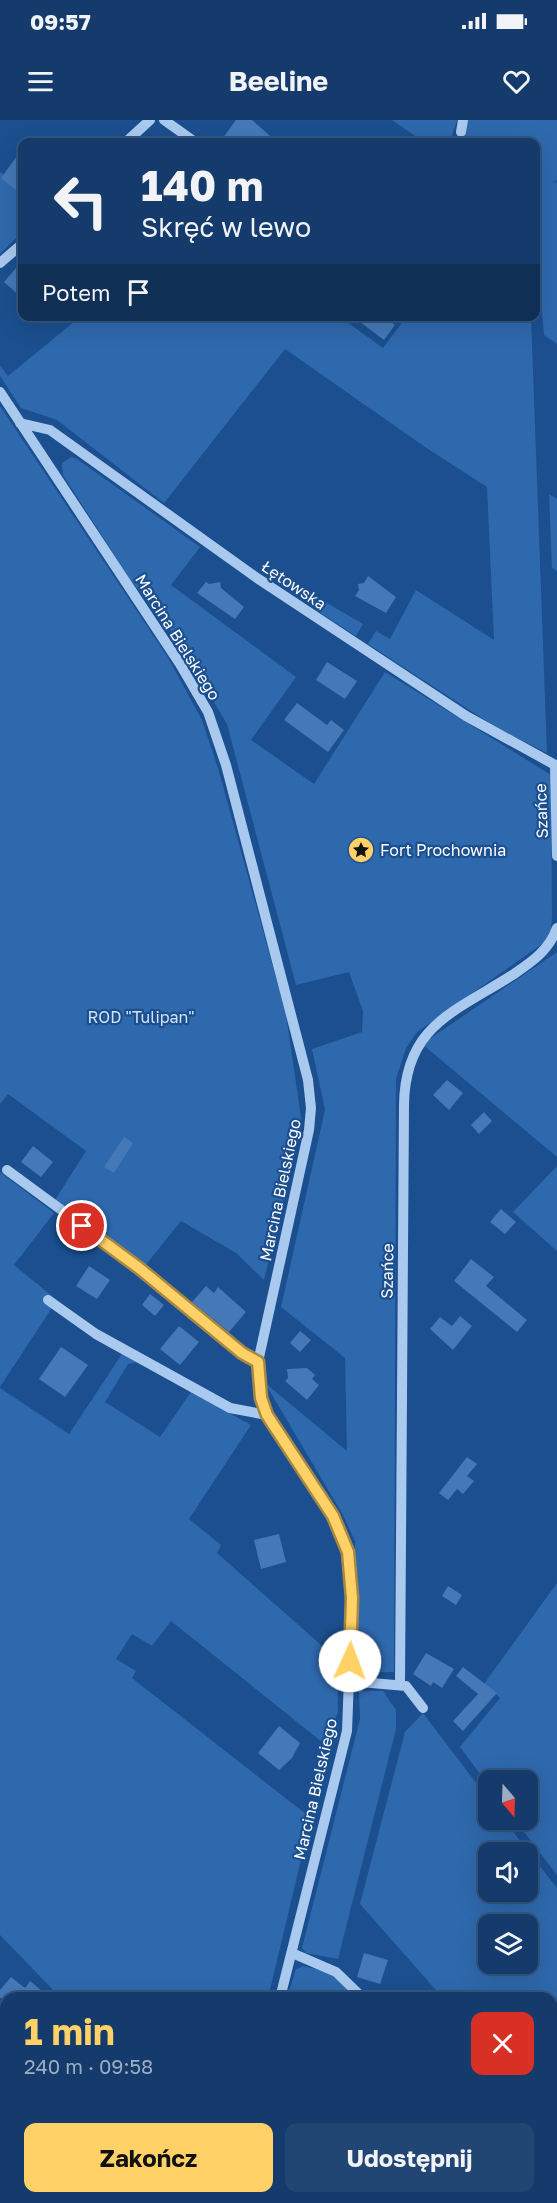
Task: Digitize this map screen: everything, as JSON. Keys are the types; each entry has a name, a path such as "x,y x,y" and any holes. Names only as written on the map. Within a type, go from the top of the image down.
{"street":[{"path":"130,138 150,120"},
{"path":"164,120 189,138"},
{"path":"461,132 463,120"},
{"path":"0,263 18,247"},
{"name":"Marcina Bielskiego","path":"0,392 180,664 208,712 226,765 308,1080 311,1108 302,1169 258,1362 261,1398 267,1415 333,1516 348,1552 352,1598 347,1731 282,1992"},
{"name":"Łętowska","path":"20,423 50,430 257,578 466,717 556,766"},
{"name":"Szańce","path":"556,766 557,856"},
{"name":"Szańce","path":"400,1685 404,1105 409,1063 414,1049 428,1032 536,959 551,942 557,928"},
{"path":"7,1170 139,1268 242,1353 258,1362"},
{"path":"48,1300 96,1334 230,1408 267,1415"},
{"path":"349,1681 406,1686 423,1708"},
{"path":"292,1953 336,1972 357,1992"}],"green space":[{"path":"392,120 457,120 451,138 418,138"},
{"path":"464,120 557,120 557,180 552,183 557,182 557,344 544,335 540,288 540,138 460,138"},
{"path":"0,172 18,186 18,236 0,254"},
{"path":"75,321 346,321 383,348 403,321 531,321 547,753 497,728 368,644 376,631 390,639 416,590 494,640 487,487 425,447 285,349 164,503 57,420 21,408 0,376 0,365 8,376"},
{"name":"ROD \"Tulipan\"","path":"0,406 167,656 202,720 218,768 286,1014 302,1124 264,1280 236,1253 181,1221 144,1267 55,1200 86,1151 8,1094 0,1104"},
{"path":"71,457 200,547 171,585 296,677 251,740 314,784 385,672 551,775 552,916 551,930 545,942 417,1032 406,1048 396,1079 394,1672 358,1673 355,1541 343,1515 265,1383 347,1451 345,1358 281,1307 325,1110 312,1049 362,1032 363,1011 349,972 296,985 227,724 173,634 129,578 63,475 62,463"},
{"path":"549,494 557,499 557,571 552,568"},
{"path":"322,600 363,624 356,636 316,610"},
{"path":"557,952 557,1157 422,1044"},
{"path":"557,1166 557,1251 513,1212"},
{"path":"0,1172 54,1213 14,1265 57,1300 0,1387"},
{"path":"122,1354 137,1362 128,1364 105,1402 160,1437 191,1392 251,1425 189,1519 221,1545 217,1553 337,1659 338,1711 327,1746 171,1621 152,1646 132,1634 116,1659 136,1671 132,1678 311,1818 269,1992 55,1992 0,1935 0,1388 69,1434"},
{"path":"557,1583 557,1875 538,1850 538,1842 532,1842 523,1830 538,1830 538,1770 478,1771 460,1747 500,1698 484,1684"},
{"path":"359,1691 383,1691 396,1710 396,1729 338,1959 306,1953 302,1948 360,1719"},
{"path":"423,1713 478,1786 478,1830 512,1830 521,1842 478,1842 478,1902 538,1902 538,1864 557,1888 557,1992 438,1992 360,1904 405,1732"},
{"path":"303,1966 329,1972 351,1992 289,1992 296,1969"}],"building":[{"path":"236,120 252,120 272,138 223,138"},
{"path":"18,155 18,192 1,178"},
{"path":"18,266 18,294 4,282"},
{"path":"359,321 390,321 395,325 384,340"},
{"path":"368,576 396,597 386,613 355,596 359,590 358,584 364,583"},
{"path":"206,582 209,584 220,582 221,588 244,607 235,619 197,593"},
{"path":"327,662 357,681 345,699 316,680"},
{"path":"297,703 327,725 331,720 344,730 328,752 284,720"},
{"path":"447,1080 463,1093 449,1110 433,1095"},
{"path":"484,1112 492,1121 479,1134 471,1125"},
{"path":"124,1137 133,1143 114,1173 104,1167"},
{"path":"33,1146 53,1162 41,1177 21,1162"},
{"path":"501,1209 516,1222 505,1234 490,1222"},
{"path":"471,1259 494,1277 486,1286 527,1320 517,1332 454,1281"},
{"path":"89,1266 110,1280 97,1299 76,1286"},
{"path":"206,1286 214,1293 218,1287 246,1312 229,1332 192,1302"},
{"path":"150,1294 164,1305 155,1316 142,1305"},
{"path":"460,1316 472,1326 453,1350 430,1329 440,1317 452,1326"},
{"path":"179,1326 199,1342 180,1365 160,1349"},
{"path":"300,1331 311,1340 300,1352 290,1343"},
{"path":"61,1347 88,1365 65,1397 39,1379"},
{"path":"307,1368 315,1375 312,1379 319,1385 307,1400 285,1381 288,1378 287,1369"},
{"path":"467,1457 477,1464 467,1476 474,1481 463,1494 457,1489 448,1500 439,1493"},
{"path":"279,1534 286,1562 261,1569 254,1540"},
{"path":"448,1586 462,1595 456,1605 442,1596"},
{"path":"426,1653 454,1669 442,1688 433,1682 431,1686 413,1674"},
{"path":"463,1667 497,1693 463,1731 453,1721 478,1694 456,1676"},
{"path":"279,1726 300,1743 292,1758 279,1770 258,1753"},
{"path":"364,1953 388,1960 380,1984 357,1977"},
{"path":"11,1977 25,1988 30,1981 42,1991 0,1992"}],"place":[{"name":"Fort Prochownia","path":"361,850"}],"route":[{"path":"82,1226 139,1268 242,1353 258,1362 261,1398 267,1415 286,1448 333,1516 348,1552 352,1598 350,1661"}]}
